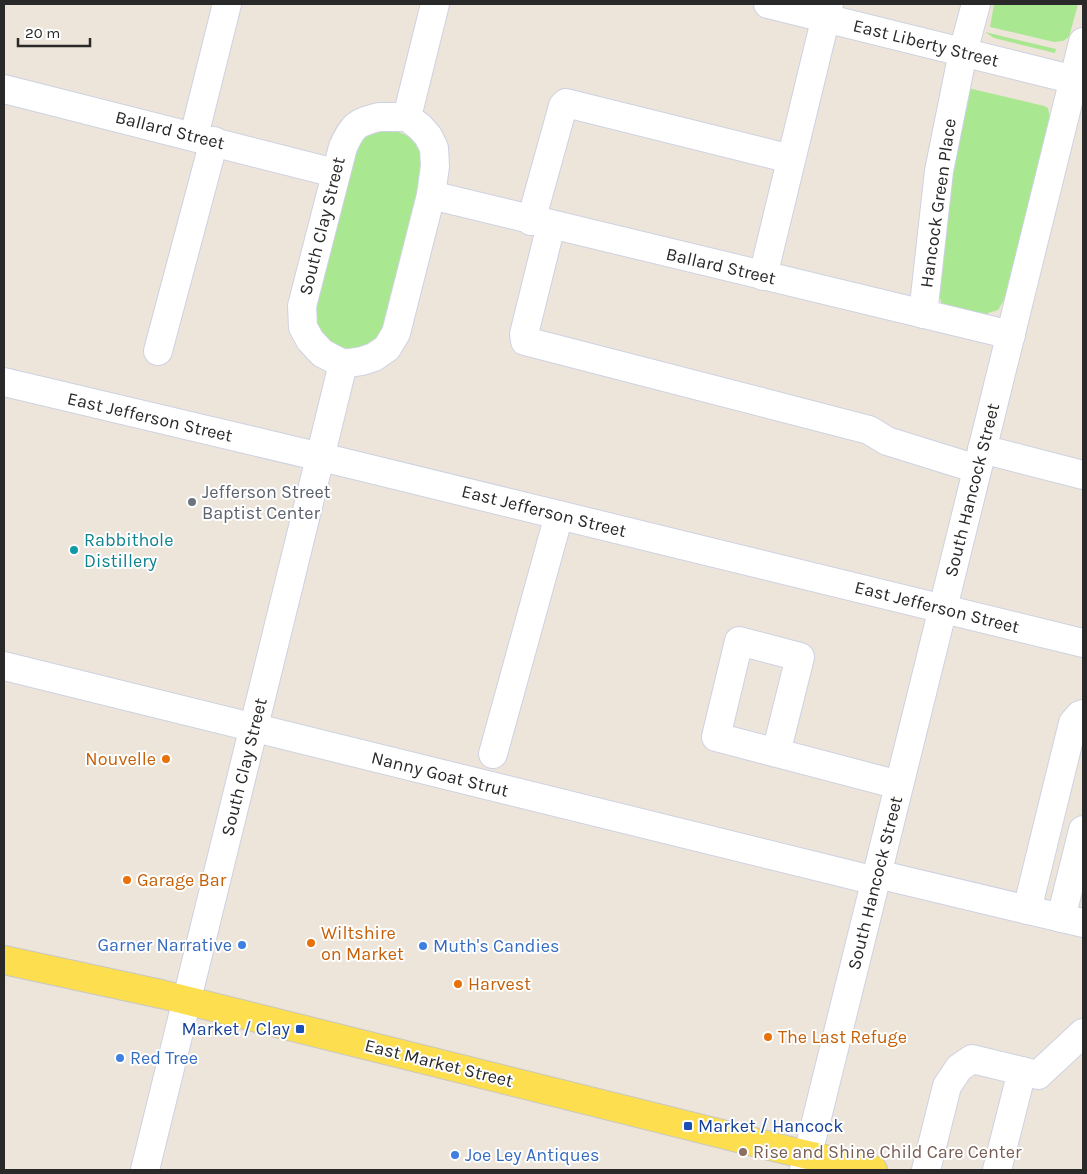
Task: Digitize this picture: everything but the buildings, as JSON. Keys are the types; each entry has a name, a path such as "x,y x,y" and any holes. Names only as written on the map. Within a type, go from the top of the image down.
{"main road":[{"name":"East Market Street","path":"4,960 187,1001 806,1163 873,1170"}],"street":[{"path":"158,351 204,139 227,4"},
{"path":"343,364 374,357 387,348 396,333 431,195 435,166 434,148 428,136 420,126 407,117 435,4"},
{"name":"East Liberty Street","path":"768,4 827,11 963,52 1079,80"},
{"name":"Hancock Green Place","path":"923,314 939,171 963,52 976,4"},
{"path":"763,276 827,11"},
{"name":"South Hancock Street","path":"806,1163 1011,335 1079,80 1083,42"},
{"name":"Ballard Street","path":"4,89 335,173"},
{"path":"791,159 566,104 563,106 541,223 524,334 525,341 870,430 887,440 980,459 1083,475"},
{"name":"South Clay Street","path":"145,1170 343,364 322,353 302,328 302,306 335,173 342,147 350,132 360,122 379,117 407,117"},
{"name":"Ballard Street","path":"431,195 1011,335"},
{"name":"East Jefferson Street","path":"4,382 1083,643"},
{"path":"493,754 559,515"},
{"path":"776,753 800,657 739,641 716,737 776,753 899,785"},
{"name":"Nanny Goat Strut","path":"4,666 876,878 1072,921"},
{"path":"1027,910 1073,723 1080,714 1083,714"},
{"path":"1072,921 1083,830"},
{"path":"926,1170 947,1086 958,1068 972,1059 1038,1075 1083,1033"},
{"path":"997,1170 1022,1071"}],"green space":[{"path":"994,4 1078,4 1069,37 1063,41 1054,42 990,27"},
{"path":"985,32 1056,49 1055,53 994,38"},
{"path":"968,88 1044,106 1048,108 1050,118 1004,300 998,310 988,313 986,317 946,307 941,302 939,293 953,162"},
{"path":"381,129 402,133 420,146 424,170 385,327 379,337 370,345 355,349 346,348 331,343 324,338 318,330 313,317 358,139"}],"place":[{"name":"Jefferson Street Baptist Center","path":"192,502"},
{"name":"Rabbithole Distillery","path":"74,550"},
{"name":"Nouvelle","path":"166,759"},
{"name":"Garage Bar","path":"127,880"},
{"name":"Wiltshire on Market","path":"311,943"},
{"name":"Garner Narrative","path":"242,945"},
{"name":"Muth's Candies","path":"423,946"},
{"name":"Harvest","path":"458,984"},
{"name":"Market / Clay","path":"300,1029"},
{"name":"The Last Refuge","path":"768,1037"},
{"name":"Red Tree","path":"120,1058"},
{"name":"Market / Hancock","path":"688,1126"},
{"name":"Rise and Shine Child Care Center","path":"743,1152"},
{"name":"Joe Ley Antiques","path":"455,1155"}]}
